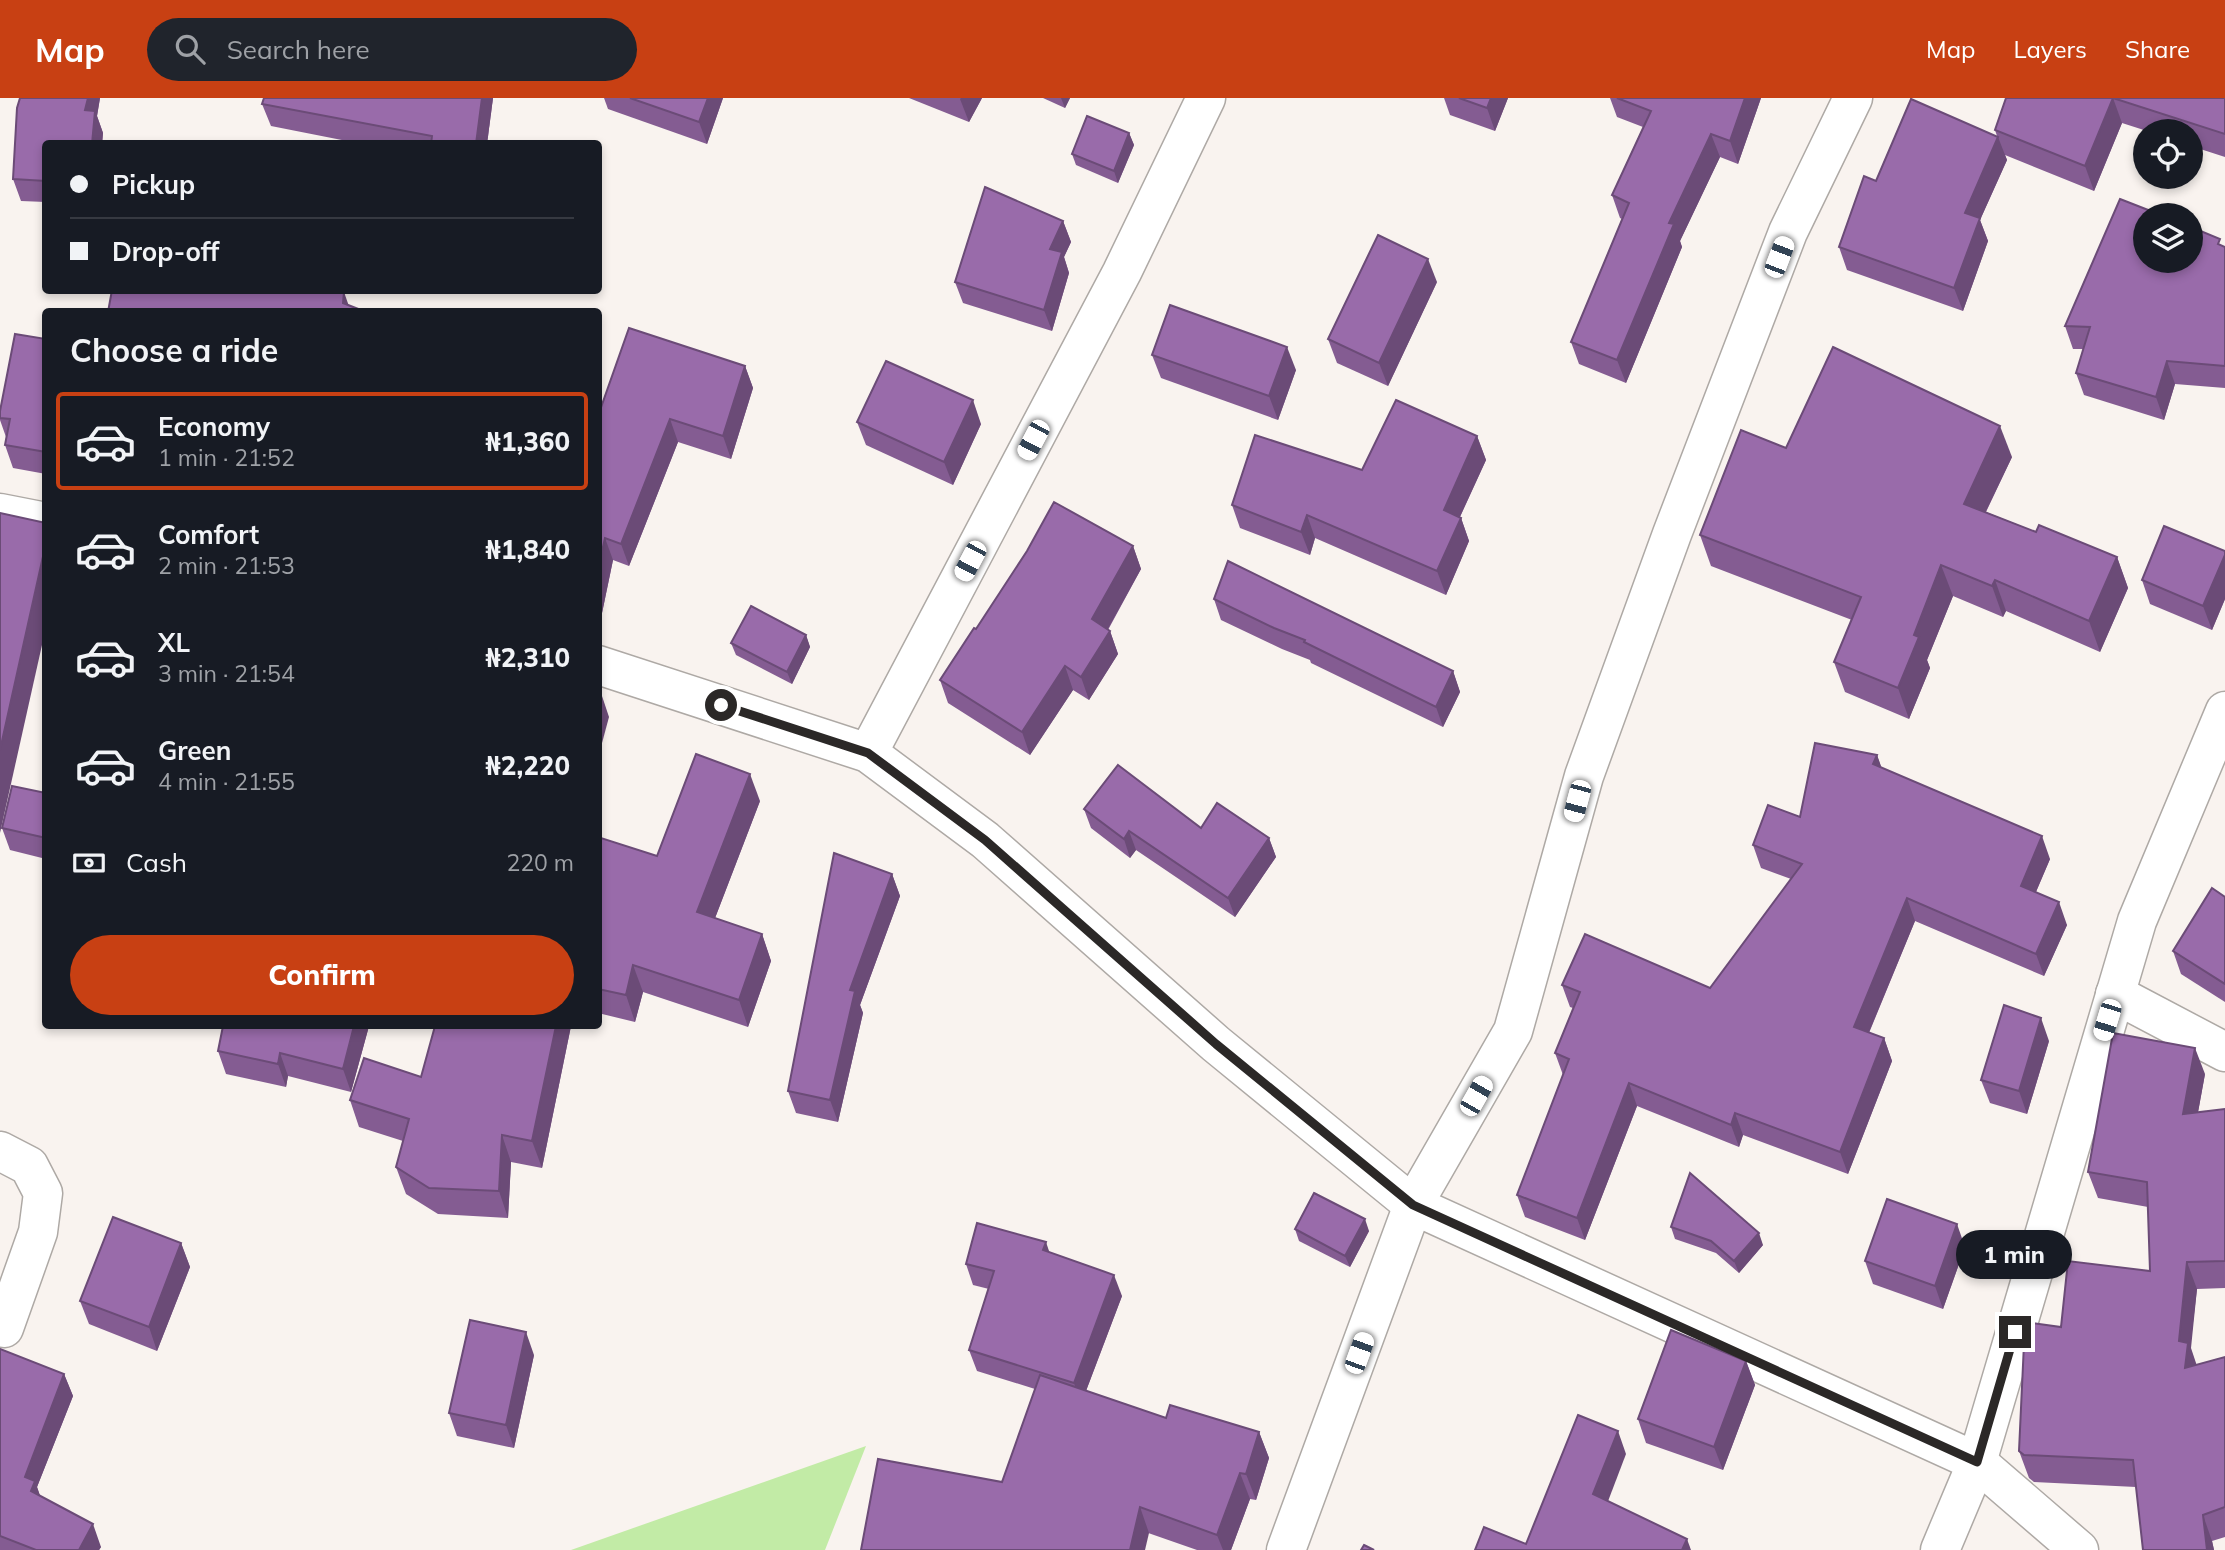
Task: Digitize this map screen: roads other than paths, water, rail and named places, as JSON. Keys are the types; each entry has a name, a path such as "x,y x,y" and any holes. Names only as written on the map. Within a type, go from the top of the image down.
{"street":[{"path":"868,753 1122,272 1206,98"},
{"path":"1286,1550 1413,1205 1513,1031 1584,776 1630,648 1788,232 1853,98"},
{"path":"0,513 42,521"},
{"path":"602,666 868,753 985,840 1216,1044 1413,1205 1977,1462 2079,1550"},
{"path":"1940,1550 1977,1462 2137,920 2225,711"},
{"path":"2115,994 2225,1052"},
{"path":"0,1151 30,1167 43,1193 38,1232 4,1328"}]}
